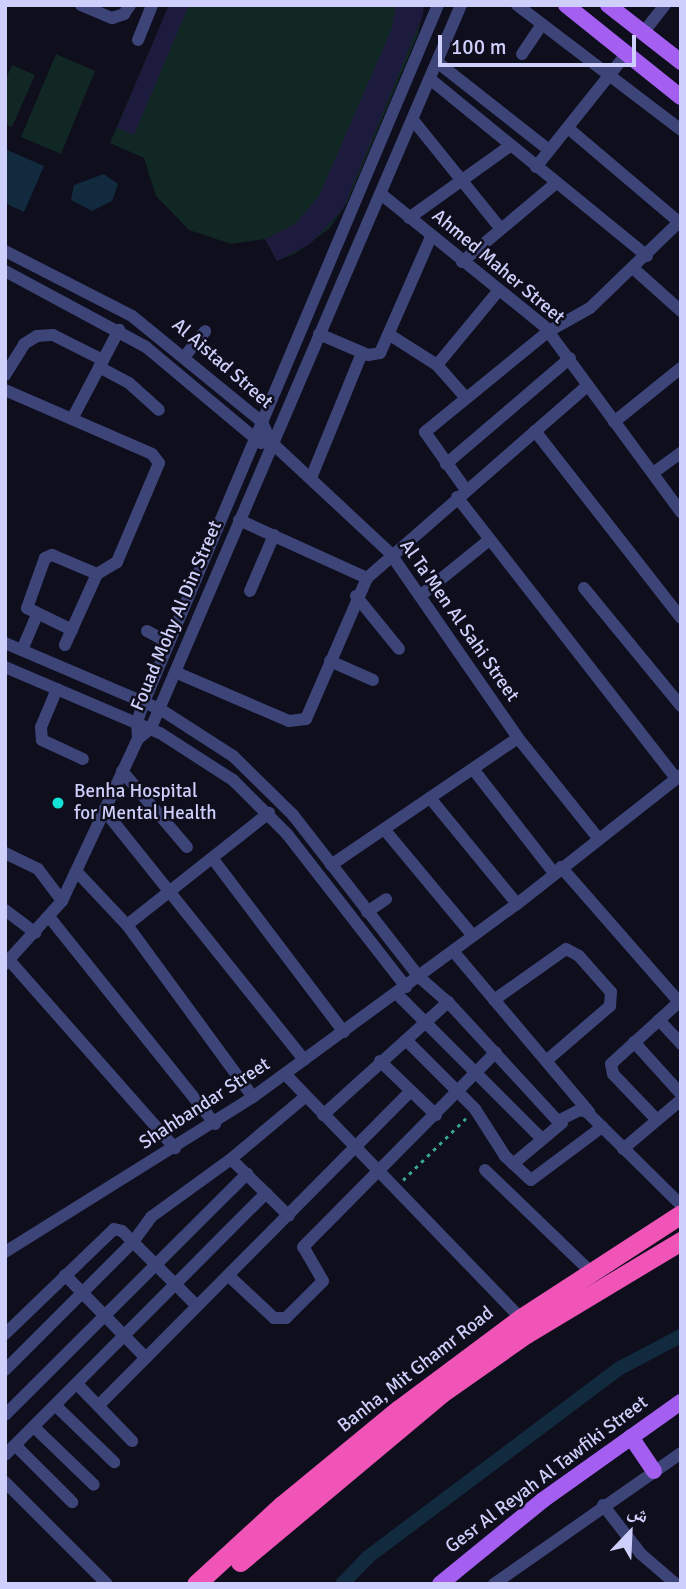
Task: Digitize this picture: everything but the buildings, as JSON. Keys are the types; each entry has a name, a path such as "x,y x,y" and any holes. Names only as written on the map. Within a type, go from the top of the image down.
{"highway":[{"name":"Banha, Mit Ghamr Road","path":"196,1584 282,1505 399,1409 521,1318 681,1214"},
{"name":"Banha, Mit Ghamr Road","path":"216,1584 442,1392 600,1288 681,1241"},
{"path":"590,1271 600,1288"}],"main road":[{"path":"566,5 681,97"},
{"path":"608,5 681,62"},
{"name":"Gesr Al Reyah Al Tawfiki Street","path":"440,1584 542,1500 681,1402"},
{"path":"631,1437 654,1471"}],"street":[{"path":"81,5 113,18 124,14 130,5"},
{"path":"136,5 151,8 138,40"},
{"name":"Fouad Mohy Al Din Street","path":"138,739 137,722 144,702 438,5"},
{"name":"Fouad Mohy Al Din Street","path":"138,739 151,728 160,709 271,442 461,5"},
{"path":"517,5 681,130"},
{"path":"643,33 666,5"},
{"path":"522,54 542,24"},
{"path":"536,167 626,53"},
{"path":"437,62 549,150"},
{"path":"430,79 647,256"},
{"path":"413,120 501,229"},
{"path":"568,128 680,221 634,269 590,308 549,331 425,432 425,437 446,464 488,541 679,776"},
{"path":"409,218 510,146"},
{"path":"462,262 556,183"},
{"name":"Ahmed Maher Street","path":"381,194 549,331 681,512"},
{"path":"319,334 362,353 380,353 431,237"},
{"name":"Al Aistad Street","path":"5,251 132,316 181,353 262,422 271,442 254,441 166,362 121,331 5,271"},
{"path":"634,269 681,312"},
{"path":"437,365 499,290"},
{"path":"72,419 101,364 132,316"},
{"path":"166,362 181,353 205,331"},
{"path":"5,375 24,344 37,336 53,335 129,383 159,410"},
{"path":"390,335 437,365 466,398"},
{"path":"311,478 362,353"},
{"path":"446,464 570,358"},
{"path":"614,422 681,368"},
{"path":"175,672 298,723 310,712 356,596 367,578 390,553 588,385"},
{"path":"5,390 152,454 159,463 117,562 97,575 65,645"},
{"path":"238,427 249,411"},
{"path":"535,431 681,618"},
{"name":"Al Ta'Men Al Sahi Street","path":"271,442 390,553 518,738 598,838"},
{"path":"653,474 681,453"},
{"path":"239,520 367,578"},
{"path":"250,591 274,536"},
{"path":"420,596 488,541"},
{"path":"72,630 37,614 26,603 46,556 97,575"},
{"path":"584,588 681,706"},
{"path":"356,596 398,649"},
{"path":"37,614 14,647 6,667 151,728 210,762 269,813 425,1023 475,1069 542,1139"},
{"path":"147,631 169,643"},
{"path":"14,647 160,709 211,740 254,775 293,815 419,977 448,1002 562,1123"},
{"path":"330,662 373,680"},
{"path":"57,688 41,727 42,740 83,759"},
{"path":"331,865 518,738"},
{"path":"138,739 62,901 50,918 7,962 175,1148"},
{"path":"473,769 558,870 680,1003 614,1059 610,1069 657,1120"},
{"path":"122,771 187,847"},
{"name":"Shahbandar Street","path":"5,1252 215,1124 517,904 679,776"},
{"path":"430,798 517,904"},
{"path":"104,810 168,894 304,1060"},
{"path":"127,925 269,813"},
{"path":"384,829 473,936"},
{"path":"5,853 38,869 62,901"},
{"path":"213,859 344,1032"},
{"path":"77,872 127,925 253,1097"},
{"path":"368,912 386,898"},
{"path":"5,910 36,933"},
{"path":"50,918 215,1124"},
{"path":"494,1000 566,949 579,956 611,992 610,1006 546,1061"},
{"path":"453,951 602,1127 681,1205"},
{"path":"323,1115 448,1002"},
{"path":"659,1020 681,1044"},
{"path":"406,1040 475,1109 513,1164 531,1180 537,1179 602,1127"},
{"path":"634,1042 681,1094"},
{"path":"229,1276 274,1318 286,1318 323,1281 303,1247 381,1173 475,1069 496,1052"},
{"path":"380,1061 436,1115"},
{"path":"285,1074 521,1318"},
{"path":"99,1405 410,1092"},
{"path":"5,1370 133,1242 151,1217 231,1159 306,1096"},
{"path":"623,1149 681,1100"},
{"path":"513,1164 580,1110 592,1115"},
{"path":"231,1159 289,1216"},
{"path":"485,1170 590,1271"},
{"path":"5,1415 247,1174"},
{"path":"5,1455 178,1286 266,1193"},
{"path":"5,1334 111,1231 122,1231 197,1306"},
{"path":"65,1275 146,1358"},
{"path":"78,1385 132,1441"},
{"path":"56,1406 114,1462"},
{"path":"34,1427 94,1485"},
{"path":"15,1445 72,1502"},
{"path":"494,1584 603,1505 681,1453"},
{"path":"5,1482 107,1584"},
{"path":"603,1505 641,1554 677,1584"}],"path":[{"path":"396,1187 475,1109"}],"green space":[{"path":"169,5 424,5 418,34 347,203 329,229 296,253 277,261 265,239 231,244 189,230 156,196 144,158 110,143"},
{"path":"56,54 95,71 61,154 21,137"},
{"path":"12,65 35,75 12,127 5,124 5,81"}],"water":[{"path":"5,149 44,166 24,212 5,203"},
{"path":"104,174 118,184 112,201 92,211 71,200 74,185"}],"waterway":[{"path":"342,1584 368,1557 620,1368 681,1336"}],"place":[{"name":"Benha Hospital for Mental Health","path":"58,803"}]}
